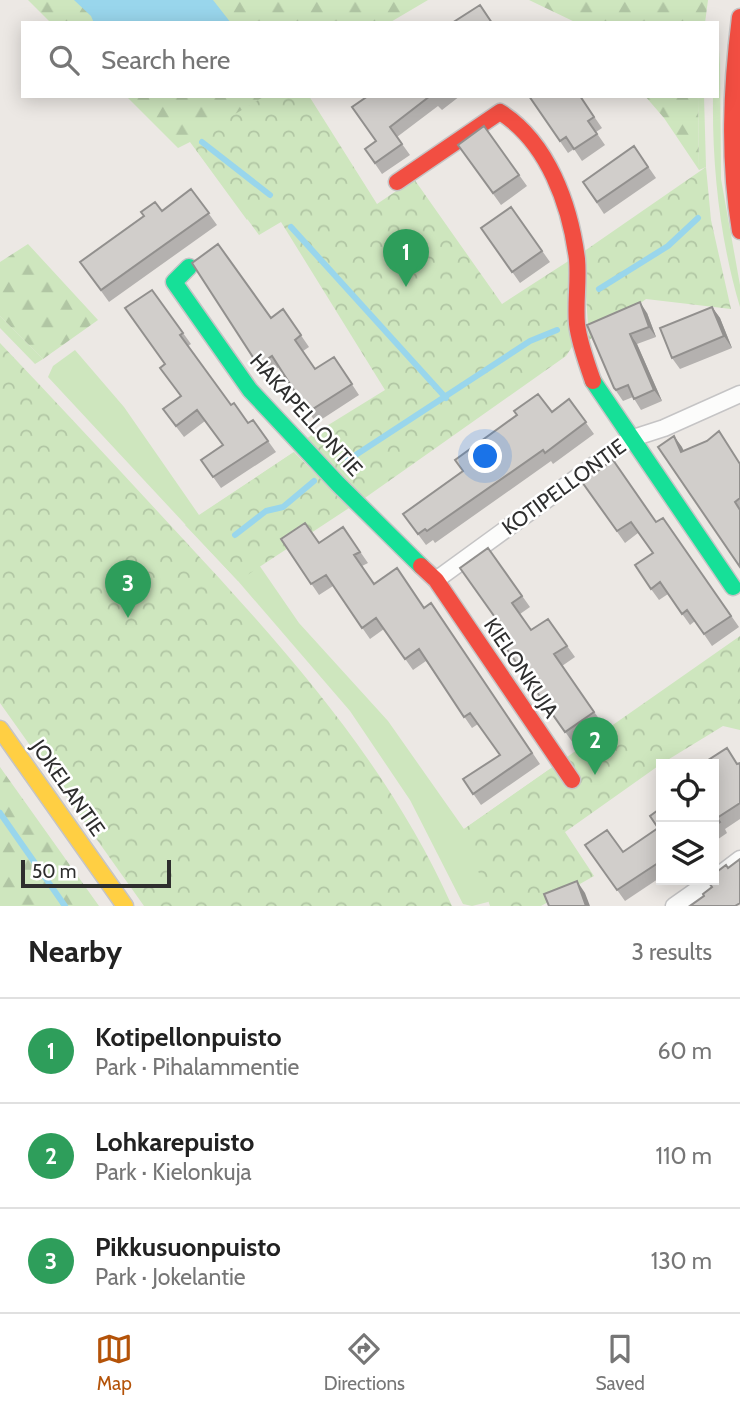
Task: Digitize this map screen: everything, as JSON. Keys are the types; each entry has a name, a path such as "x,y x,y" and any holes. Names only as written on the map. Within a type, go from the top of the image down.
{"street":[{"path":"740,17 732,99 740,231"},
{"path":"397,182 500,112 521,125 550,169 572,229 577,260 577,326 592,380 733,587"},
{"name":"HAKAPELLONTIE","path":"189,267 174,282 250,390 338,484 436,580"},
{"name":"KOTIPELLONTIE","path":"436,580 630,439 664,428 740,394"},
{"name":"KIELONKUJA","path":"436,580 572,780"},
{"name":"JOKELANTIE","path":"0,729 125,906"},
{"path":"719,875 740,859"},
{"path":"674,906 704,885"}],"green space":[{"path":"28,0 428,0 392,21 49,21"},
{"path":"529,0 708,0 705,21 573,21"},
{"path":"720,49 721,179 740,285 740,307 722,230 716,176 713,98 719,98"},
{"path":"128,98 308,98 247,220 190,142 178,148"},
{"path":"262,98 310,98 377,204 414,179 502,304 570,260 572,347 566,356 362,500 304,440 385,390 281,222 259,235 190,141"},
{"path":"647,98 698,98 699,170 664,118"},
{"path":"698,98 704,98 706,167 699,170"},
{"path":"706,167 711,220 731,309 646,299 589,340 583,252"},
{"path":"28,244 98,320 43,359 0,316 0,262"},
{"path":"0,316 43,359 35,364 0,328"},
{"path":"0,343 223,582 298,668 367,758 398,805 427,854 452,906 144,906 0,703"},
{"path":"75,350 124,407 199,515 294,452 257,562 299,623 388,721 464,829 550,769 515,883 488,902 472,906 463,904 410,800 350,711 238,581 48,377 53,366"},
{"path":"294,452 349,508 238,581 185,525"},
{"path":"740,636 740,730 723,726 669,759 656,759 656,768 565,832 594,876 541,906 490,906 464,829"},
{"path":"0,767 99,906 0,906"}],"water":[{"path":"74,0 213,0 229,21 93,21"}],"building":[{"path":"480,5 491,21 455,21"},
{"path":"365,98 427,98 390,127 402,144 375,163 365,149 376,141 352,107"},
{"path":"530,98 581,98 594,117 588,121 597,134 574,149 566,137 560,141"},
{"path":"484,126 519,175 493,193 458,145"},
{"path":"634,146 648,167 597,202 583,182"},
{"path":"191,189 209,213 101,290 80,262 144,216 141,212 155,202 162,211"},
{"path":"511,207 542,251 512,272 481,228"},
{"path":"218,244 271,318 283,309 301,335 295,340 315,369 334,357 352,384 308,412 272,356 258,365 192,263"},
{"path":"152,290 183,333 180,335 231,405 234,403 248,423 253,420 268,441 213,477 201,460 223,445 197,410 176,426 163,409 181,396 160,368 165,364 125,308"},
{"path":"640,302 649,327 630,334 654,390 634,399 628,385 616,390 614,388 587,325"},
{"path":"712,307 724,336 672,358 660,328"},
{"path":"538,394 552,412 569,399 586,422 545,453 543,450 427,531 425,529 418,534 403,514 463,471 455,460 517,415 514,411"},
{"path":"719,431 740,464 740,498 735,502 740,510 740,567 658,447 674,436 681,452 707,441"},
{"path":"613,460 656,522 663,518 731,616 704,634 687,610 682,614 660,582 651,589 635,565 653,553 631,522 617,531 582,482"},
{"path":"305,523 319,543 343,527 360,552 354,555 374,584 397,568 424,608 431,603 532,753 473,794 463,779 500,755 470,713 464,717 419,649 405,659 376,618 362,628 326,575 311,584 281,539"},
{"path":"488,548 522,596 512,603 531,630 548,619 567,646 554,654 594,712 565,732 497,635 504,630 460,568"},
{"path":"727,748 737,764 740,763 740,803 719,817 719,759 710,759"},
{"path":"656,812 656,825 650,816"},
{"path":"656,829 656,864 617,890 585,845 607,830 623,852"},
{"path":"740,859 740,903 735,906 690,906 704,896 712,887 710,885 719,885 719,870 726,865 728,868"},
{"path":"577,881 586,906 549,906 544,894"}],"waterway":[{"path":"202,142 270,195"},
{"path":"599,289 668,246 698,218"},
{"path":"291,227 446,398"},
{"path":"348,460 530,341 557,330"},
{"path":"235,535 266,511 283,507 314,481"},
{"path":"0,813 65,906"}],"traffic: fast":[{"path":"189,267 174,282 250,390 338,484 421,566"},
{"path":"593,381 733,587"}],"traffic: slow":[{"path":"0,729 125,906"}],"traffic: jam":[{"path":"740,17 732,124 740,231"},
{"path":"397,182 500,112 517,125 544,157 569,217 577,259 578,331 593,381"},
{"path":"421,566 436,580 572,780"}],"place":[{"name":"Kotipellonpuisto","path":"406,287"},
{"name":"Pikkusuonpuisto","path":"128,618"},
{"name":"Lohkarepuisto","path":"595,775"}]}
